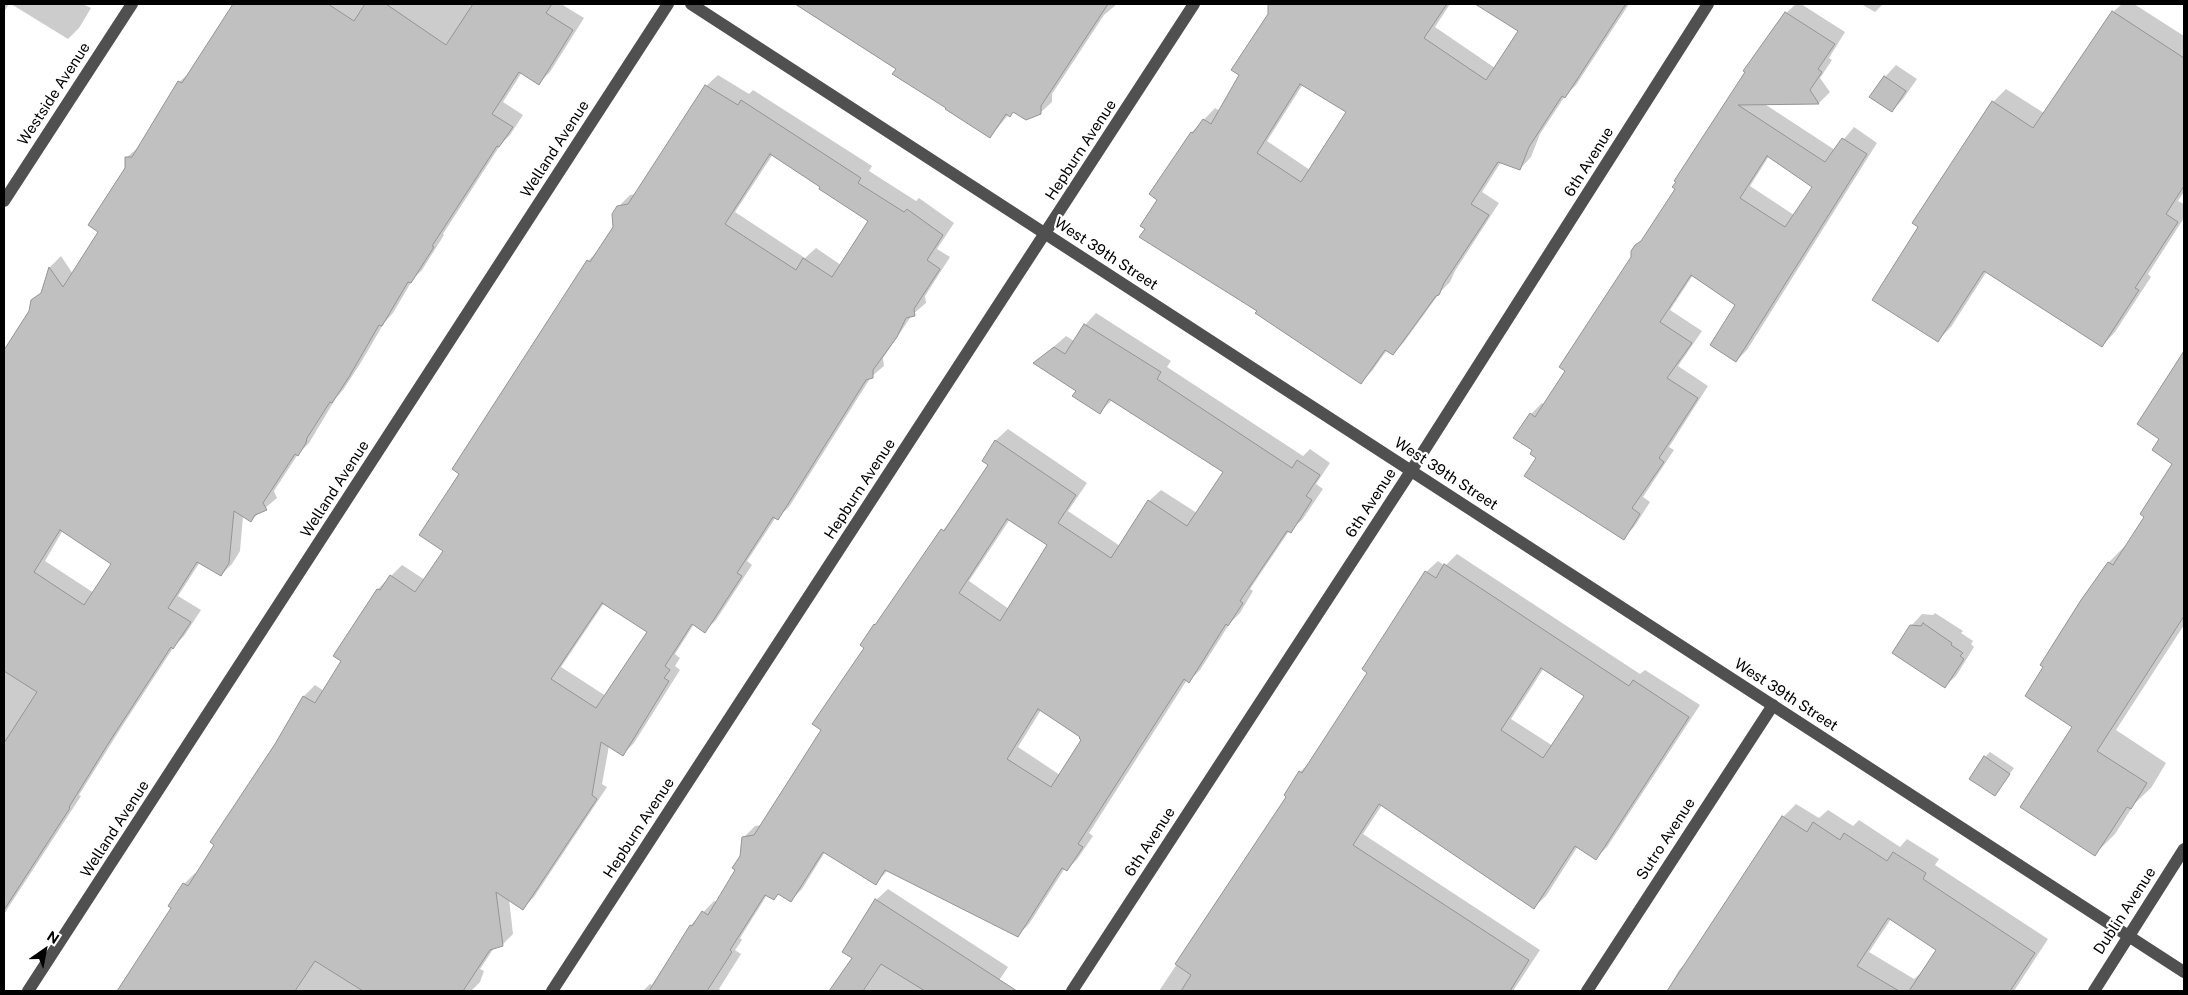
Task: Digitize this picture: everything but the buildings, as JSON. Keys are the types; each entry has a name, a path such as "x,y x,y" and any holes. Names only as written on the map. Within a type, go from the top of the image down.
{"street":[{"name":"Westside Avenue","path":"4,202 132,4"},
{"name":"Welland Avenue","path":"28,991 668,4"},
{"name":"West 39th Street","path":"691,4 2184,972"},
{"name":"Hepburn Avenue","path":"552,991 1194,4"},
{"name":"6th Avenue","path":"1072,991 1412,471 1708,4"},
{"name":"Sutro Avenue","path":"1586,991 1772,705"},
{"name":"Dublin Avenue","path":"2094,991 2184,849"}]}
